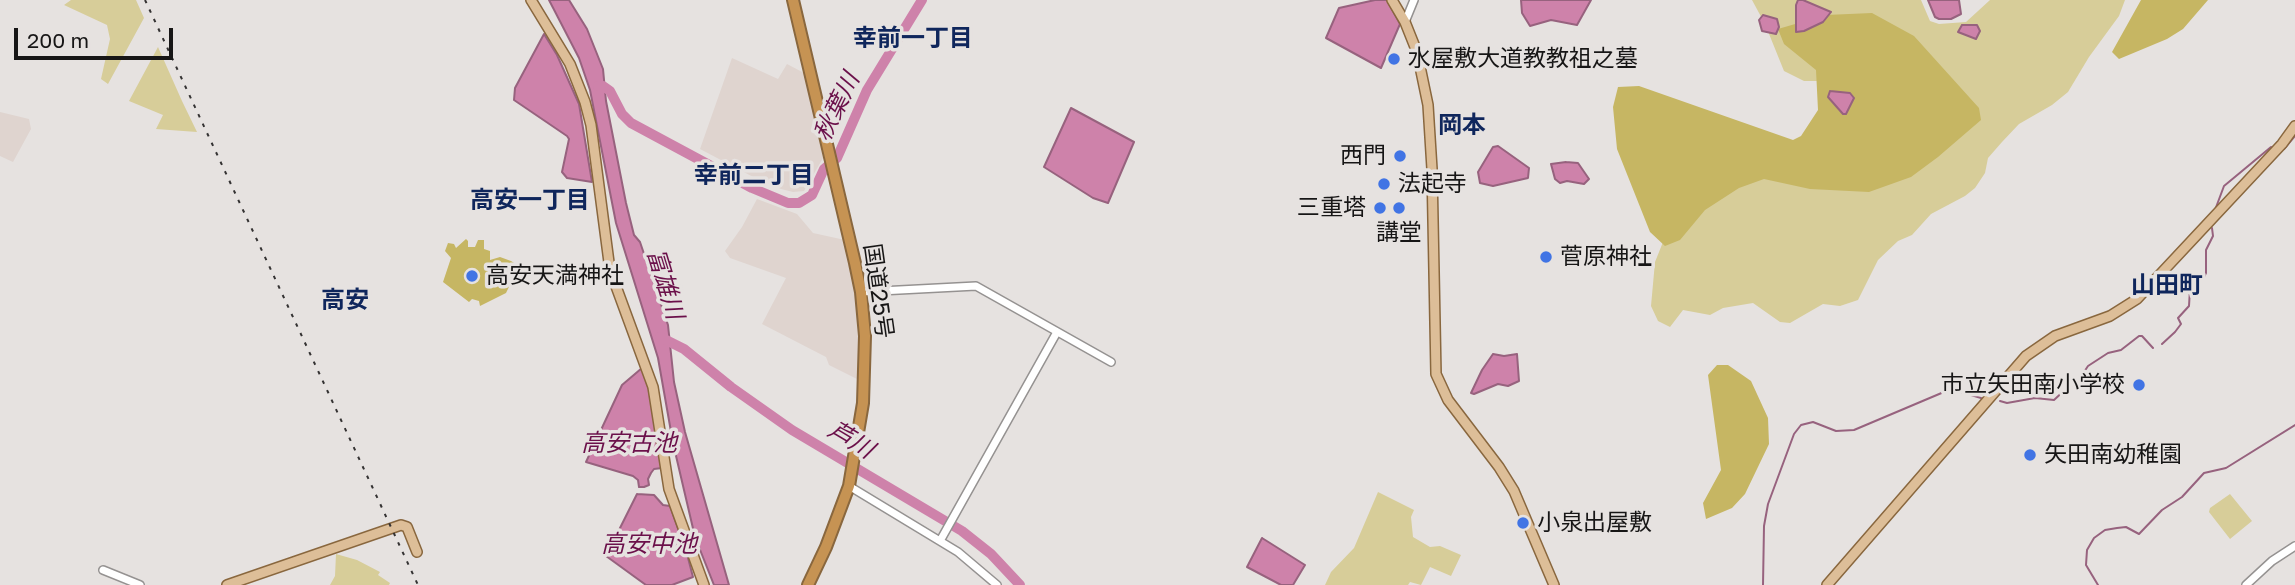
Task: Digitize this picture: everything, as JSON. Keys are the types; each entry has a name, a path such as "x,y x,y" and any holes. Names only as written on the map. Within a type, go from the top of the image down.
{"highway":[{"name":"国道25号","path":"793,0 861,292 865,363 863,403 849,486 827,547 808,585"}],"main road":[{"path":"531,0 570,64 585,102 614,269 653,387 669,489 704,585"},
{"path":"1392,0 1405,22 1419,60 1430,126 1436,374 1447,400 1499,467 1514,491 1554,585"},
{"path":"1827,585 2021,362 2054,336 2110,316 2137,299 2282,144 2295,126"},
{"path":"227,585 401,525 407,527 417,552"}],"street":[{"path":"1405,22 1414,0"},
{"path":"861,292 976,286 1111,362"},
{"path":"940,541 1057,332"},
{"path":"849,486 967,558 996,585"},
{"path":"2246,585 2272,561 2295,546"},
{"path":"103,570 140,585"}],"shaded area":[{"path":"71,0 136,0 144,18 108,84 101,79 110,39 107,25 64,5"},
{"path":"1752,0 1921,0 1930,21 1939,24 1966,22 1990,0 2125,0 2119,16 2068,92 2052,105 2019,124 1988,158 1985,173 1975,188 1931,214 1912,235 1898,241 1878,260 1858,300 1840,306 1823,304 1790,323 1780,322 1753,303 1723,308 1710,315 1683,310 1670,327 1658,321 1651,306 1655,262 1669,227 1702,191 1796,165 1832,81 1804,81 1784,71"},
{"path":"2141,0 2208,0 2183,29 2167,39 2119,59 2112,52"},
{"path":"1872,13 1914,36 1979,108 1981,120 1911,177 1869,192 1810,189 1764,179 1739,188 1705,210 1680,240 1665,246 1650,232 1617,149 1613,107 1618,87 1639,86 1793,140 1801,136 1818,110 1816,70 1784,44 1778,29 1826,15"},
{"path":"158,47 197,132 156,129 163,115 129,101"},
{"path":"732,58 778,79 787,64 806,74 823,158 804,191 781,189 700,149"},
{"path":"0,112 29,119 31,129 13,162 0,156"},
{"path":"757,199 797,214 813,233 845,240 857,302 859,380 829,365 826,357 762,324 786,278 730,258 725,251"},
{"path":"466,239 468,247 475,247 478,240 484,240 484,249 490,251 490,260 500,257 519,266 506,293 480,306 479,301 472,299 469,302 443,282 451,258 445,251 448,243 454,244 456,248"},
{"path":"1717,365 1728,365 1751,381 1768,418 1769,444 1745,494 1732,508 1706,519 1703,503 1721,470 1708,375"},
{"path":"1378,492 1414,510 1411,517 1413,537 1430,547 1440,546 1461,555 1451,576 1430,567 1421,585 1410,582 1408,585 1325,585 1331,572 1354,548"},
{"path":"2230,494 2252,521 2230,539 2209,512 2210,508"},
{"path":"336,554 357,560 380,572 378,575 390,583 389,585 330,585 335,576"}],"water":[{"path":"549,0 569,0 587,29 603,69 606,101 626,203 634,235 640,242 668,325 674,382 685,432 729,585 714,585 695,537 673,443 658,358 616,223 590,90 579,58"},
{"path":"1387,0 1400,24 1381,68 1326,38 1339,8"},
{"path":"1521,0 1591,0 1577,25 1551,20 1530,26 1522,13"},
{"path":"1798,0 1831,12 1823,22 1796,32"},
{"path":"1928,0 1959,0 1961,14 1951,19 1939,19 1935,17"},
{"path":"1763,15 1777,19 1779,27 1776,34 1762,31 1759,20"},
{"path":"1962,25 1977,25 1980,31 1976,39 1958,32"},
{"path":"544,34 557,55 579,104 592,182 567,178 562,172 569,139 567,136 514,100 515,88"},
{"path":"1830,91 1850,93 1854,98 1846,114 1828,97"},
{"path":"1071,108 1134,142 1108,203 1093,198 1044,167"},
{"path":"1498,146 1529,168 1528,178 1493,186 1480,183 1478,172 1493,147"},
{"path":"1578,163 1589,179 1584,184 1567,181 1560,183 1555,179 1551,164"},
{"path":"1493,354 1517,354 1519,381 1508,386 1498,384 1471,393 1482,370"},
{"name":"高安古池","path":"642,368 652,399 662,468 654,469 648,479 649,485 639,487 638,480 633,476 586,462 622,385"},
{"name":"高安中池","path":"637,494 654,495 663,505 670,506 693,577 672,585 646,585 606,556"},
{"path":"1262,538 1305,565 1293,585 1281,585 1247,567"}],"waterway":[{"name":"秋葉川","path":"598,86 610,91 622,114 631,123 752,188 788,203 799,203 812,195 824,169 837,158 867,90 922,0"},
{"path":"2284,149 2295,136"},
{"path":"2215,210 2224,186 2271,147"},
{"path":"2162,344 2181,324 2178,318 2189,306 2190,289 2203,279 2206,273 2206,250 2213,236 2212,228"},
{"path":"2000,401 2007,403 2035,398 2054,400 2076,384 2088,366 2108,353 2121,350 2139,336 2153,348"},
{"name":"芦川","path":"660,337 684,349 731,387 792,430 962,531 991,554 1020,585"},
{"path":"1763,585 1764,526 1768,504 1794,434 1801,425 1813,422 1836,431 1854,430 1951,389 1981,398"},
{"path":"2098,585 2086,565 2087,550 2094,538 2105,530 2126,527 2139,534 2162,510 2182,497 2204,473 2226,468 2295,425"}],"railway":[{"path":"145,0 418,585"}],"place":[{"name":"水屋敷大道教教祖之墓","path":"1394,59"},
{"name":"西門","path":"1400,156"},
{"name":"法起寺","path":"1384,184"},
{"name":"三重塔","path":"1380,208"},
{"name":"講堂","path":"1399,208"},
{"name":"菅原神社","path":"1546,257"},
{"name":"高安天満神社","path":"472,276"},
{"name":"市立矢田南小学校","path":"2139,385"},
{"name":"矢田南幼稚園","path":"2030,455"},
{"name":"小泉出屋敷","path":"1523,523"}],"district":[{"name":"幸前一丁目","path":"913,38"},
{"name":"岡本","path":"1462,125"},
{"name":"幸前二丁目","path":"754,175"},
{"name":"高安一丁目","path":"530,200"},
{"name":"山田町","path":"2167,285"},
{"name":"高安","path":"345,300"}],"water label":[{"name":"富雄川","path":"665,284"}]}
